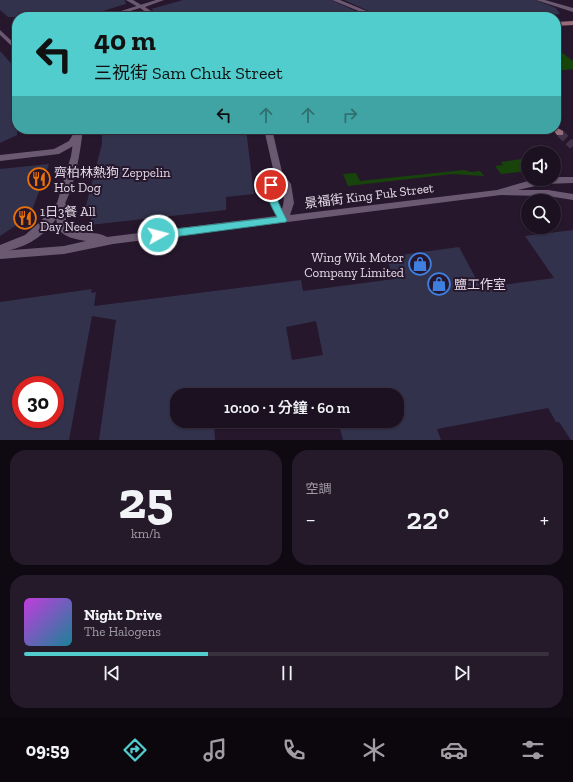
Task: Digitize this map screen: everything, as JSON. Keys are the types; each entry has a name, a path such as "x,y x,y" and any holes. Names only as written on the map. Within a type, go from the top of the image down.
{"main road":[{"path":"561,24 573,23"}],"street":[{"path":"129,0 149,12"},
{"path":"121,12 161,0"},
{"path":"335,0 365,12"},
{"path":"539,0 573,10"},
{"path":"0,32 12,42"},
{"path":"0,158 56,152 72,143 77,134"},
{"path":"78,134 75,156 61,204 61,222 63,228 69,232 89,237 113,240"},
{"path":"269,134 278,173 286,184 289,203 283,220"},
{"path":"278,173 271,185 271,193 274,204 283,220"},
{"name":"景福街 King Fuk Street","path":"0,255 64,250 113,240 498,193 525,184 552,180 573,180"},
{"path":"498,193 548,194 573,197"},
{"path":"0,249 14,245 29,238 44,224 61,204"}],"green space":[{"path":"561,52 573,61 573,69 561,70"},
{"path":"521,159 521,172 501,174 495,166 503,165 501,162"},
{"path":"464,170 471,172 480,171 484,176 452,174 348,186 343,174 356,173 360,181"}],"building":[{"path":"0,0 125,0 126,4 99,12 12,12 12,17 8,17 0,10"},
{"path":"183,0 331,0 358,12 155,12 151,9"},
{"path":"344,0 535,0 556,8 559,12 371,12"},
{"path":"0,51 12,64 12,134 17,135 0,143"},
{"path":"102,134 247,134 254,194 226,197 226,210 89,225 92,216 83,217 102,144"},
{"path":"49,164 30,216 0,236 0,169"},
{"path":"573,230 573,440 571,440 559,422 556,422 548,408 437,429 441,440 343,440 340,428 404,428 404,388 170,388 170,428 214,428 215,440 99,440 116,320 92,316 69,440 0,440 0,302 92,289 91,293 96,292 94,306 301,280 303,291 394,279 386,257 459,247 481,288 554,278 525,236 561,234 561,232","holes":["316,321 323,355 292,360 286,327"]}],"tunnel":[{"path":"561,134 573,146"}],"place":[{"name":"齊柏林熱狗 Zeppelin Hot Dog","path":"39,179"},
{"name":"1日3餐 All Day Need","path":"25,218"},
{"name":"Wing Wik Motor Company Limited","path":"420,264"},
{"name":"鹽工作室","path":"439,284"}],"route":[{"path":"158,235 283,220 274,204 271,193 271,185"}]}
